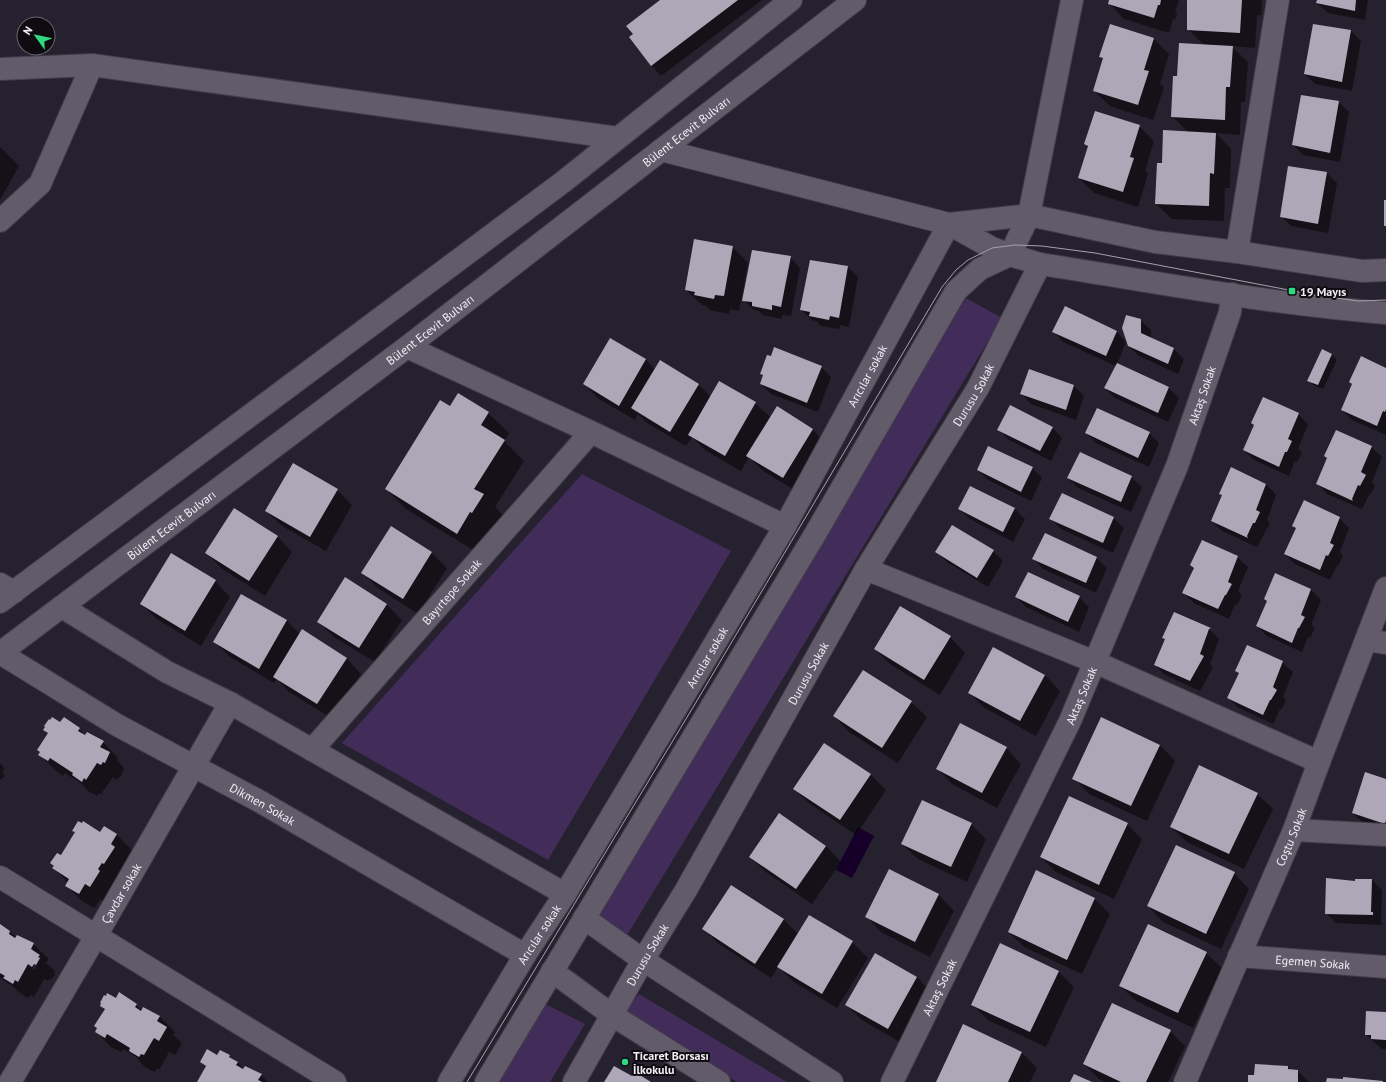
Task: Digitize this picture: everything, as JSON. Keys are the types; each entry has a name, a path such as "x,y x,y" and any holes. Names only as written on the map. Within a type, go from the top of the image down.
{"street":[{"path":"5,593 557,187 791,0"},
{"name":"Bülent Ecevit Bulvarı","path":"0,653 407,347 855,0"},
{"path":"486,1082 814,536 956,291 980,269 1010,255 1029,215 1072,0"},
{"path":"1237,252 1278,0"},
{"path":"0,69 92,65 618,138"},
{"path":"0,221 40,184 92,65"},
{"path":"661,150 949,224 992,248 1040,264 1232,294 1341,309 1386,312"},
{"path":"949,224 1029,215 1155,242 1237,252 1362,271 1386,270"},
{"name":"Arıcılar sokak","path":"448,1082 525,955 565,894 785,526 949,224"},
{"name":"Durusu Sokak","path":"574,1082 643,960 686,890 866,569 978,388 1040,264"},
{"name":"Aktaş Sokak","path":"892,1082 1070,721 1177,466 1230,312 1232,294"},
{"path":"407,347 591,432 785,526"},
{"name":"Bayırtepe Sokak","path":"312,750 591,432"},
{"path":"866,569 1095,662 1319,762"},
{"name":"Coştu Sokak","path":"1185,1082 1294,830 1319,762 1376,641 1386,588"},
{"path":"62,607 167,672 230,703 565,894"},
{"name":"Dikmen Sokak","path":"0,653 117,724 259,801 525,955"},
{"name":"Çavdar sokak","path":"10,1082 230,703"},
{"path":"1294,830 1386,835"},
{"path":"0,877 335,1082"},
{"path":"584,918 643,960 832,1082"},
{"name":"Egemen Sokak","path":"1240,956 1386,967"},
{"path":"552,971 612,1016 718,1082"}],"shaded area":[{"path":"966,298 1002,318 626,937 591,916"},
{"path":"582,474 731,551 548,860 342,743"},
{"path":"858,827 874,836 852,878 836,870"},
{"path":"639,994 787,1082 737,1082 623,1013"},
{"path":"539,1001 585,1024 550,1082 491,1082"}],"building":[{"path":"660,0 738,0 651,66 629,37 633,34 626,26"},
{"path":"1109,0 1161,0 1154,18 1108,4"},
{"path":"1187,0 1242,0 1240,33 1187,30"},
{"path":"1317,0 1356,0 1355,11 1316,3"},
{"path":"1110,24 1154,38 1144,70 1149,71 1138,105 1093,91 1103,58 1099,57"},
{"path":"1313,24 1351,30 1342,82 1304,74"},
{"path":"1179,43 1233,46 1230,87 1226,87 1225,120 1171,117 1173,76 1177,76"},
{"path":"1301,95 1339,101 1330,153 1292,145"},
{"path":"1095,111 1140,125 1130,157 1134,158 1123,192 1078,178 1088,146 1084,144"},
{"path":"1163,130 1216,133 1214,174 1210,173 1209,206 1155,204 1157,163 1162,163"},
{"path":"1288,166 1327,172 1318,224 1280,217"},
{"path":"1384,200 1386,200 1386,226 1384,226"},
{"path":"694,239 733,246 724,296 715,295 714,299 694,295 695,292 685,290"},
{"path":"752,250 791,256 781,307 772,305 772,310 752,306 752,302 742,301"},
{"path":"810,260 848,266 839,318 830,316 829,320 809,316 810,312 800,310"},
{"path":"1065,306 1117,331 1106,356 1052,332"},
{"path":"1126,315 1141,319 1141,333 1174,348 1168,364 1128,346 1122,328"},
{"path":"610,338 646,359 619,406 583,384"},
{"path":"774,347 822,366 807,403 760,384 763,375 760,374 767,355 771,356"},
{"path":"1322,349 1332,354 1318,385 1307,381"},
{"path":"1361,356 1386,368 1386,409 1385,412 1383,411 1377,426 1341,410 1352,384 1349,382"},
{"path":"660,360 699,384 670,432 631,408"},
{"path":"1117,363 1169,387 1158,413 1104,388"},
{"path":"1029,369 1074,385 1066,410 1020,394"},
{"path":"719,381 756,402 725,456 688,435"},
{"path":"458,393 489,412 481,425 505,440 474,489 484,494 472,513 470,512 457,534 385,489 440,400 450,406"},
{"path":"1263,397 1299,413 1288,439 1292,441 1287,452 1285,452 1279,467 1243,450 1254,425 1251,423"},
{"path":"1010,405 1053,427 1040,451 997,430"},
{"path":"777,406 813,429 783,478 746,456"},
{"path":"1097,408 1150,432 1138,458 1085,433"},
{"path":"1336,430 1372,446 1361,472 1366,475 1360,486 1358,485 1352,499 1353,501 1316,484 1327,458 1324,456"},
{"path":"988,446 1033,467 1021,492 977,470"},
{"path":"1080,452 1132,476 1121,502 1067,478"},
{"path":"293,463 338,489 310,537 265,511"},
{"path":"1231,467 1266,484 1256,510 1260,512 1247,536 1248,538 1211,521 1222,495 1219,494"},
{"path":"970,486 1015,508 1003,532 958,509"},
{"path":"1062,493 1114,517 1103,543 1049,519"},
{"path":"1304,500 1340,517 1330,543 1334,545 1328,556 1326,555 1320,570 1284,554 1296,528 1292,526"},
{"path":"234,508 278,536 249,581 205,553"},
{"path":"952,525 994,550 977,578 935,552"},
{"path":"391,526 432,552 403,599 361,573"},
{"path":"1045,533 1097,557 1086,583 1032,559"},
{"path":"1202,540 1238,556 1228,582 1232,584 1218,609 1182,593 1194,568 1190,565"},
{"path":"171,553 216,580 185,631 140,604"},
{"path":"1028,572 1080,596 1068,622 1015,597"},
{"path":"1275,573 1311,589 1301,615 1305,617 1298,628 1292,643 1256,626 1267,601 1264,599"},
{"path":"345,577 387,604 359,648 317,622"},
{"path":"241,594 287,620 259,669 213,642"},
{"path":"900,606 951,636 924,680 874,649"},
{"path":"1174,612 1211,628 1209,629 1200,654 1204,656 1190,681 1154,665 1165,639 1162,638"},
{"path":"302,629 347,658 317,704 273,677"},
{"path":"1247,645 1283,661 1273,687 1277,690 1270,700 1263,715 1227,698 1239,673 1235,671"},
{"path":"993,647 1045,675 1020,721 968,693"},
{"path":"863,670 912,701 882,748 833,716"},
{"path":"52,717 60,722 64,717 80,728 78,731 85,735 87,732 104,741 100,747 110,752 105,763 103,762 101,765 97,763 86,780 84,778 82,782 72,775 73,773 50,758 48,761 38,755 40,752 37,750 48,733 43,730 45,727 44,726"},
{"path":"1101,717 1160,745 1131,806 1072,779"},
{"path":"960,723 1007,747 982,793 936,769"},
{"path":"824,743 871,774 840,820 793,789"},
{"path":"1199,765 1258,793 1229,854 1170,827"},
{"path":"1365,772 1386,779 1385,824 1352,813"},
{"path":"1069,796 1128,823 1099,885 1040,857"},
{"path":"922,800 972,823 951,867 901,844"},
{"path":"779,813 826,846 796,889 749,857"},
{"path":"78,821 82,823 83,821 100,832 104,826 117,834 111,844 115,847 104,864 102,863 98,869 100,871 90,887 85,884 79,894 65,886 69,879 52,868 54,866 50,863 57,853 61,855 75,832 72,831"},
{"path":"1176,845 1235,872 1206,934 1147,906"},
{"path":"889,869 939,894 915,942 865,917"},
{"path":"1036,870 1095,898 1067,960 1008,932"},
{"path":"1326,878 1355,881 1355,879 1372,879 1371,912 1373,912 1373,915 1325,914"},
{"path":"731,885 784,919 755,964 702,929"},
{"path":"809,915 853,941 822,994 777,967"},
{"path":"0,924 10,931 9,934 15,938 17,935 34,943 31,949 40,955 36,965 34,964 32,967 28,964 18,982 15,980 13,984 3,978 5,976 0,973"},
{"path":"1148,924 1207,952 1178,1013 1119,986"},
{"path":"1000,943 1059,971 1030,1032 971,1005"},
{"path":"875,953 917,977 888,1029 845,1005"},
{"path":"119,992 137,1004 135,1007 141,1011 143,1007 160,1016 157,1021 167,1027 159,1041 154,1038 144,1055 141,1054 139,1057 129,1051 130,1048 107,1034 105,1038 95,1032 97,1028 94,1026 105,1009 100,1006 104,995 106,996 107,993 116,998"},
{"path":"1112,1003 1171,1030 1146,1082 1121,1082 1083,1064"},
{"path":"1366,1011 1386,1012 1386,1040 1371,1039 1371,1035 1365,1035"},
{"path":"963,1024 1022,1052 1008,1082 936,1082"},
{"path":"207,1049 217,1055 220,1050 230,1055 229,1057 238,1062 236,1065 243,1069 245,1066 262,1074 258,1080 262,1082 197,1082 206,1066 200,1062"},
{"path":"1255,1064 1288,1066 1288,1069 1298,1070 1298,1082 1248,1082 1248,1075 1254,1075"},
{"path":"614,1066 632,1076 635,1072 651,1082 604,1082"},
{"path":"1074,1074 1092,1082 1070,1082"},
{"path":"1343,1077 1383,1082 1326,1082 1327,1078 1343,1079"}],"tram line":[{"path":"467,1082 695,704 942,287 956,270 968,260 992,248 1015,245 1042,246 1095,253 1315,295 1358,301 1386,300"}],"place":[{"name":"19 Mayıs","path":"1292,291"},
{"name":"Ticaret Borsası İlkokulu","path":"625,1062"}]}
